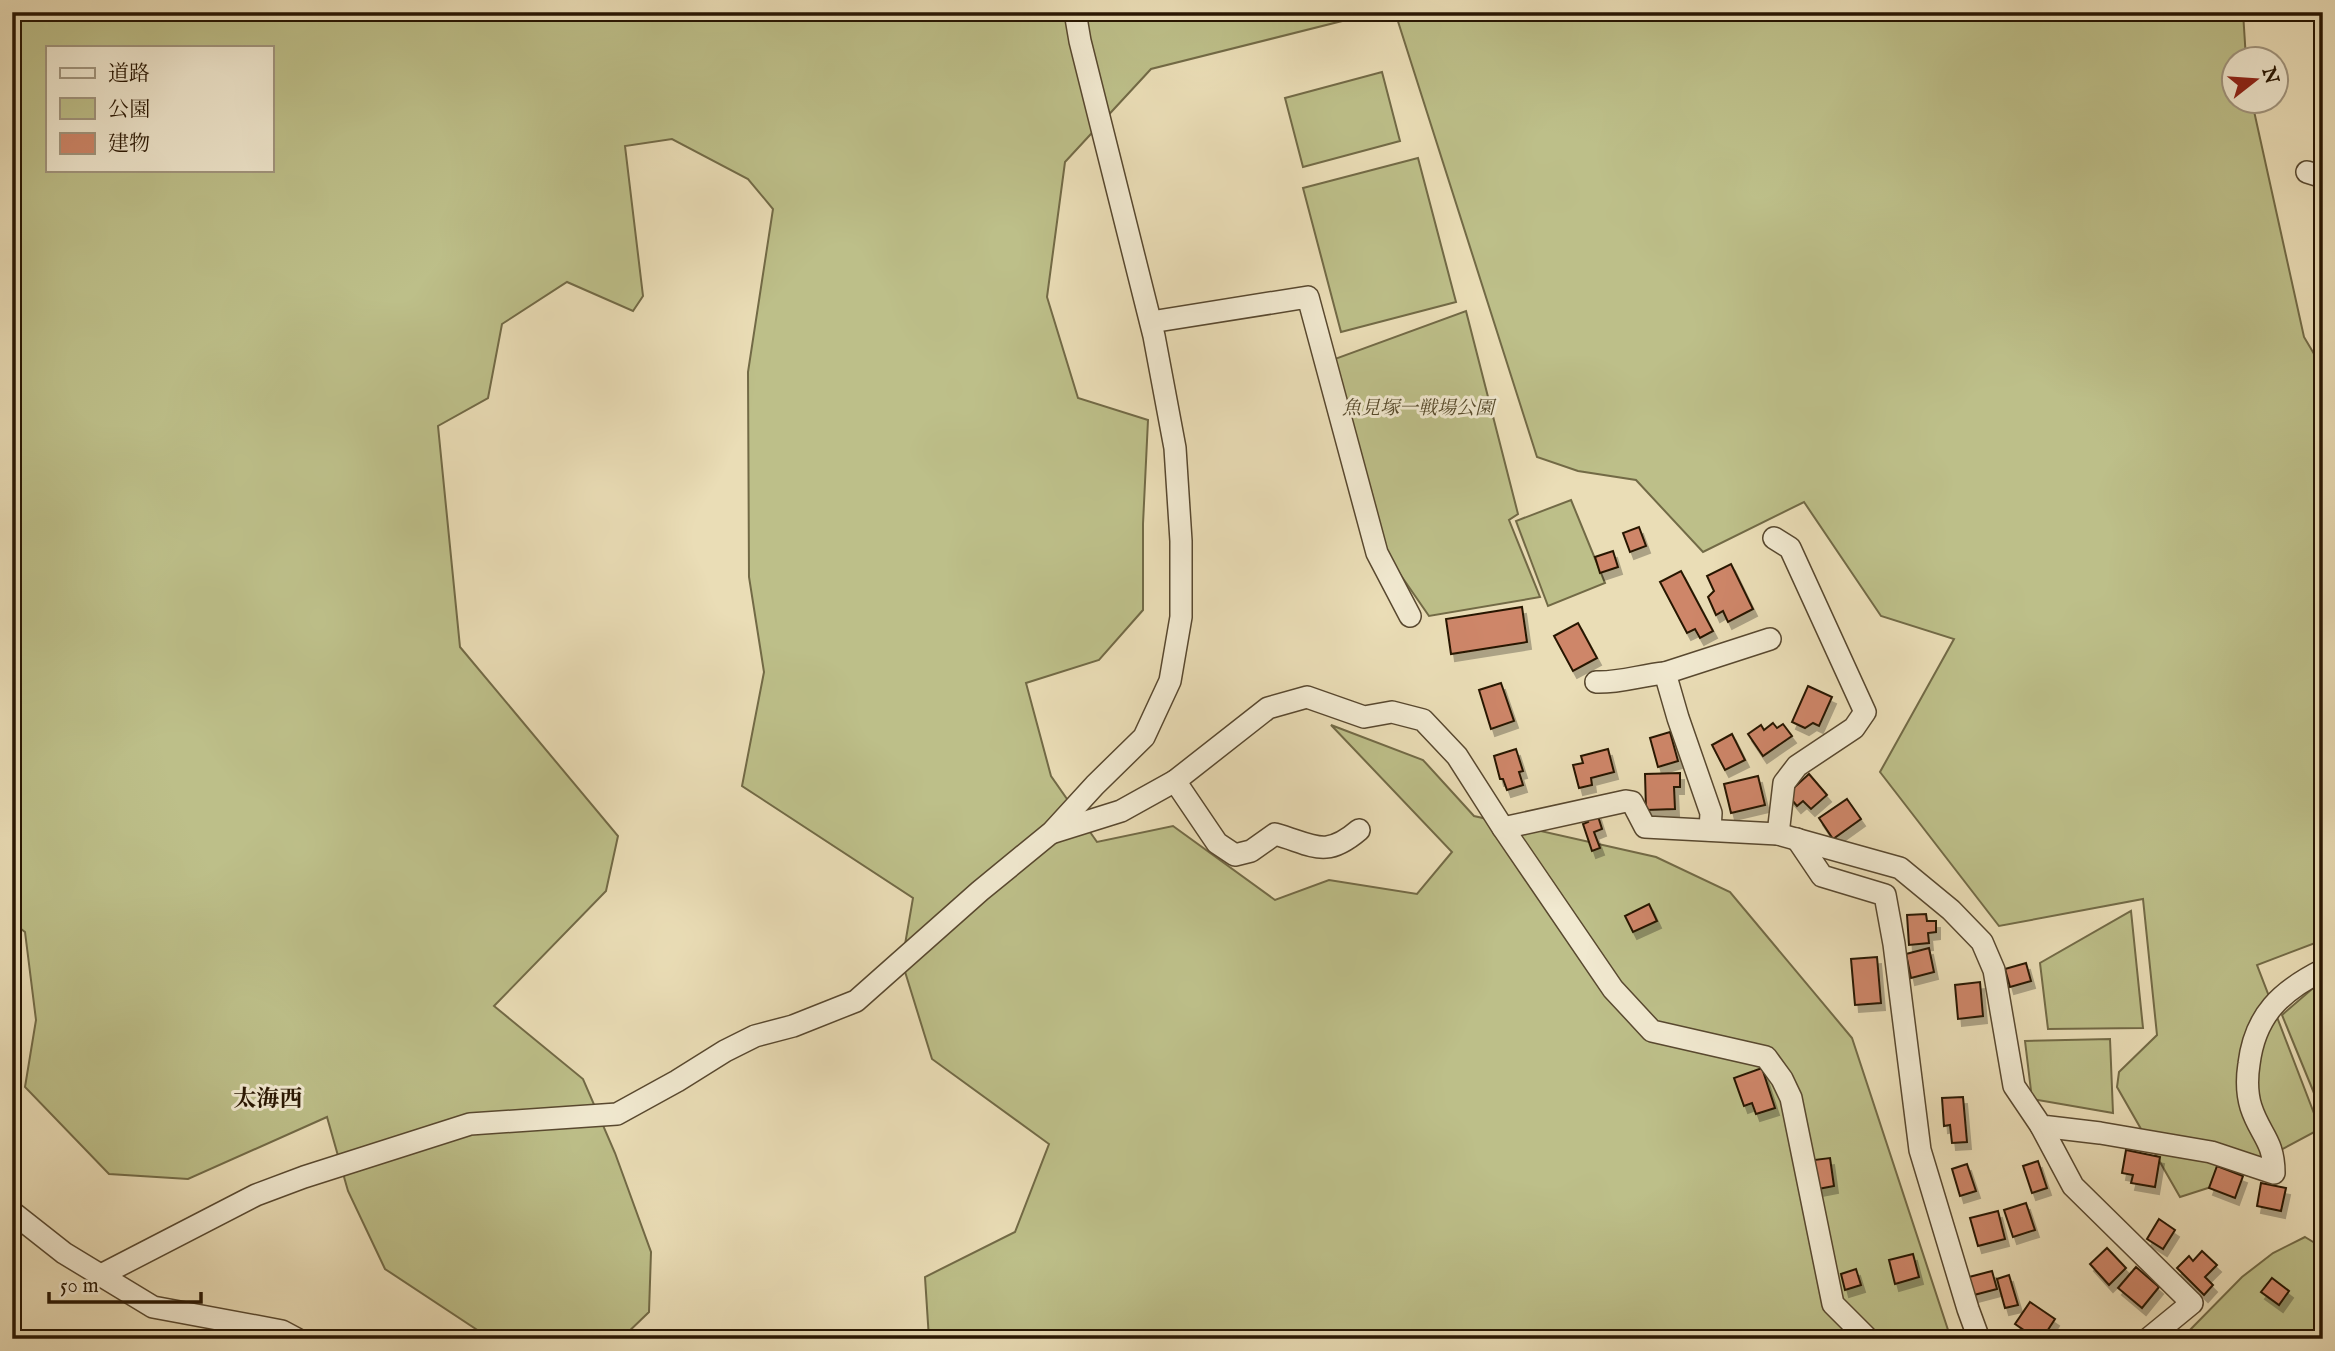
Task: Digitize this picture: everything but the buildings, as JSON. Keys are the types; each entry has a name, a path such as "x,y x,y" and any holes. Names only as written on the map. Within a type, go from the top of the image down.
{"street":[{"path":"101,1275 256,1195 470,1124 617,1114 755,1036 793,1026 856,1001 980,891 1052,832 1094,785 1144,737 1170,681 1181,617 1181,541 1175,448 1151,322 1075,12"},
{"path":"1151,322 1308,297 1377,553 1410,616"},
{"path":"1774,537 1790,548 1865,712 1854,728 1797,766 1784,783 1788,837 1822,876 1885,895 1894,944 1920,1150 1979,1339"},
{"path":"1595,682 1614,683 1665,673 1770,639"},
{"path":"1665,673 1712,813 1710,830"},
{"path":"1052,832 1121,811 1175,781 1268,708 1307,697 1364,717 1392,712 1423,720 1457,756 1613,989 1652,1031 1766,1057 1782,1079 1791,1098 1833,1304 1868,1339"},
{"path":"1175,781 1217,843 1235,855 1251,851 1275,834 1326,849 1343,844 1359,830"},
{"path":"1503,828 1626,801 1632,802 1645,827 1788,837 1900,867 1951,910 1982,942 1994,970 2014,1086 2041,1126 2073,1186 2192,1303 2148,1339"},
{"path":"2041,1126 2211,1152 2274,1173 2274,1153 2250,1106 2247,1076 2252,1042 2268,1010 2289,990 2323,970"},
{"path":"12,1212 64,1253 153,1307 282,1331 297,1339"}],"green space":[{"path":"12,12 1378,12 1151,69 1065,162 1047,297 1078,398 1148,420 1143,524 1143,610 1099,660 1026,683 1051,776 1097,842 1173,826 1275,900 1329,880 1417,894 1452,852 1331,725 1423,760 1474,816 1656,857 1730,892 1852,1038 1951,1339 929,1339 925,1277 1015,1232 1049,1144 932,1059 902,962 913,898 742,786 764,672 749,577 748,372 773,209 748,179 672,139 625,146 643,296 633,311 567,282 502,324 488,398 438,426 460,647 618,836 606,891 494,1006 583,1079 615,1153 651,1252 649,1312 621,1339 491,1339 385,1269 348,1191 327,1117 188,1179 109,1174 25,1087 36,1020 25,932 12,922"},
{"path":"1395,12 2243,12 2245,46 2220,46 2220,116 2255,116 2304,337 2323,369 2323,940 2257,965 2320,1129 2211,1187 2180,1197 2117,1087 2119,1072 2157,1035 2143,899 1999,926 1880,772 1954,639 1881,616 1804,502 1703,552 1636,480 1578,471 1537,457"},
{"path":"1382,72 1400,141 1303,167 1285,98"},
{"path":"1418,158 1456,302 1341,332 1303,188"},
{"name":"魚見塚一戦場公園","path":"1466,311 1518,514 1509,520 1540,597 1429,616 1384,551 1332,360"},
{"path":"1571,500 1605,583 1548,606 1516,521"},
{"path":"2131,911 2143,1028 2048,1029 2040,963"},
{"path":"2323,984 2323,1115 2282,1015 2312,989"},
{"path":"2110,1039 2113,1113 2032,1099 2025,1041"},
{"path":"2305,1237 2323,1248 2323,1339 2181,1339 2242,1277 2273,1253"}],"district":[{"name":"太海西","path":"268,1098"}]}
